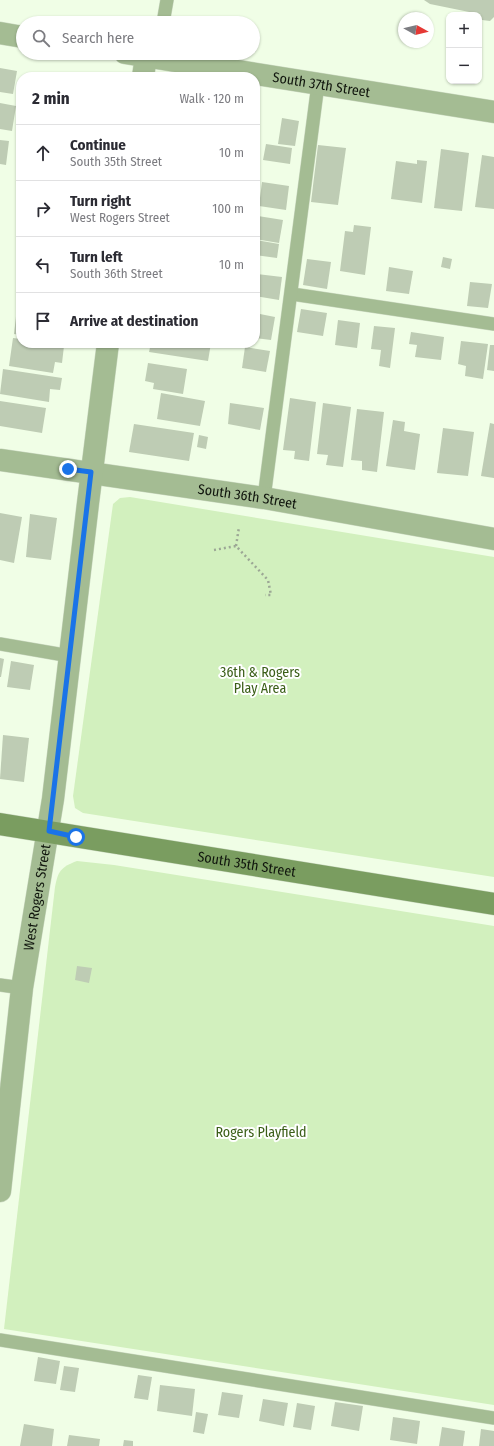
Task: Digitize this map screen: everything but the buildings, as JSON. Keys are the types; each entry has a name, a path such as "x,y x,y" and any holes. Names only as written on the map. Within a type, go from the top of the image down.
{"main road":[{"name":"South 35th Street","path":"0,824 494,904"}],"street":[{"path":"0,33 16,36"},
{"name":"South 37th Street","path":"152,61 231,72"},
{"name":"South 37th Street","path":"260,76 494,112"},
{"name":"West Rogers Street","path":"0,1191 3,1144 22,988 49,831 91,472 107,348"},
{"name":"South 36th Street","path":"0,460 264,498 494,539"}],"lane":[{"path":"164,16 167,0"},
{"path":"264,498 292,294 318,84"},
{"path":"292,294 494,324"},
{"path":"0,644 70,656"},
{"path":"0,985 22,988"},
{"path":"0,1340 494,1418"}],"path":[{"path":"236,546 239,527"},
{"path":"214,550 236,546"},
{"path":"236,546 268,580 270,595 265,595"}],"green space":[{"name":"36th & Rogers Play Area","path":"130,497 494,557 494,877 83,813 75,808 73,796 113,504 120,498"},
{"name":"Rogers Playfield","path":"77,861 114,865 494,926 494,1405 4,1329 55,887 57,877 61,870 67,865"}],"route":[{"path":"68,469 91,472 49,831 76,837"}]}
